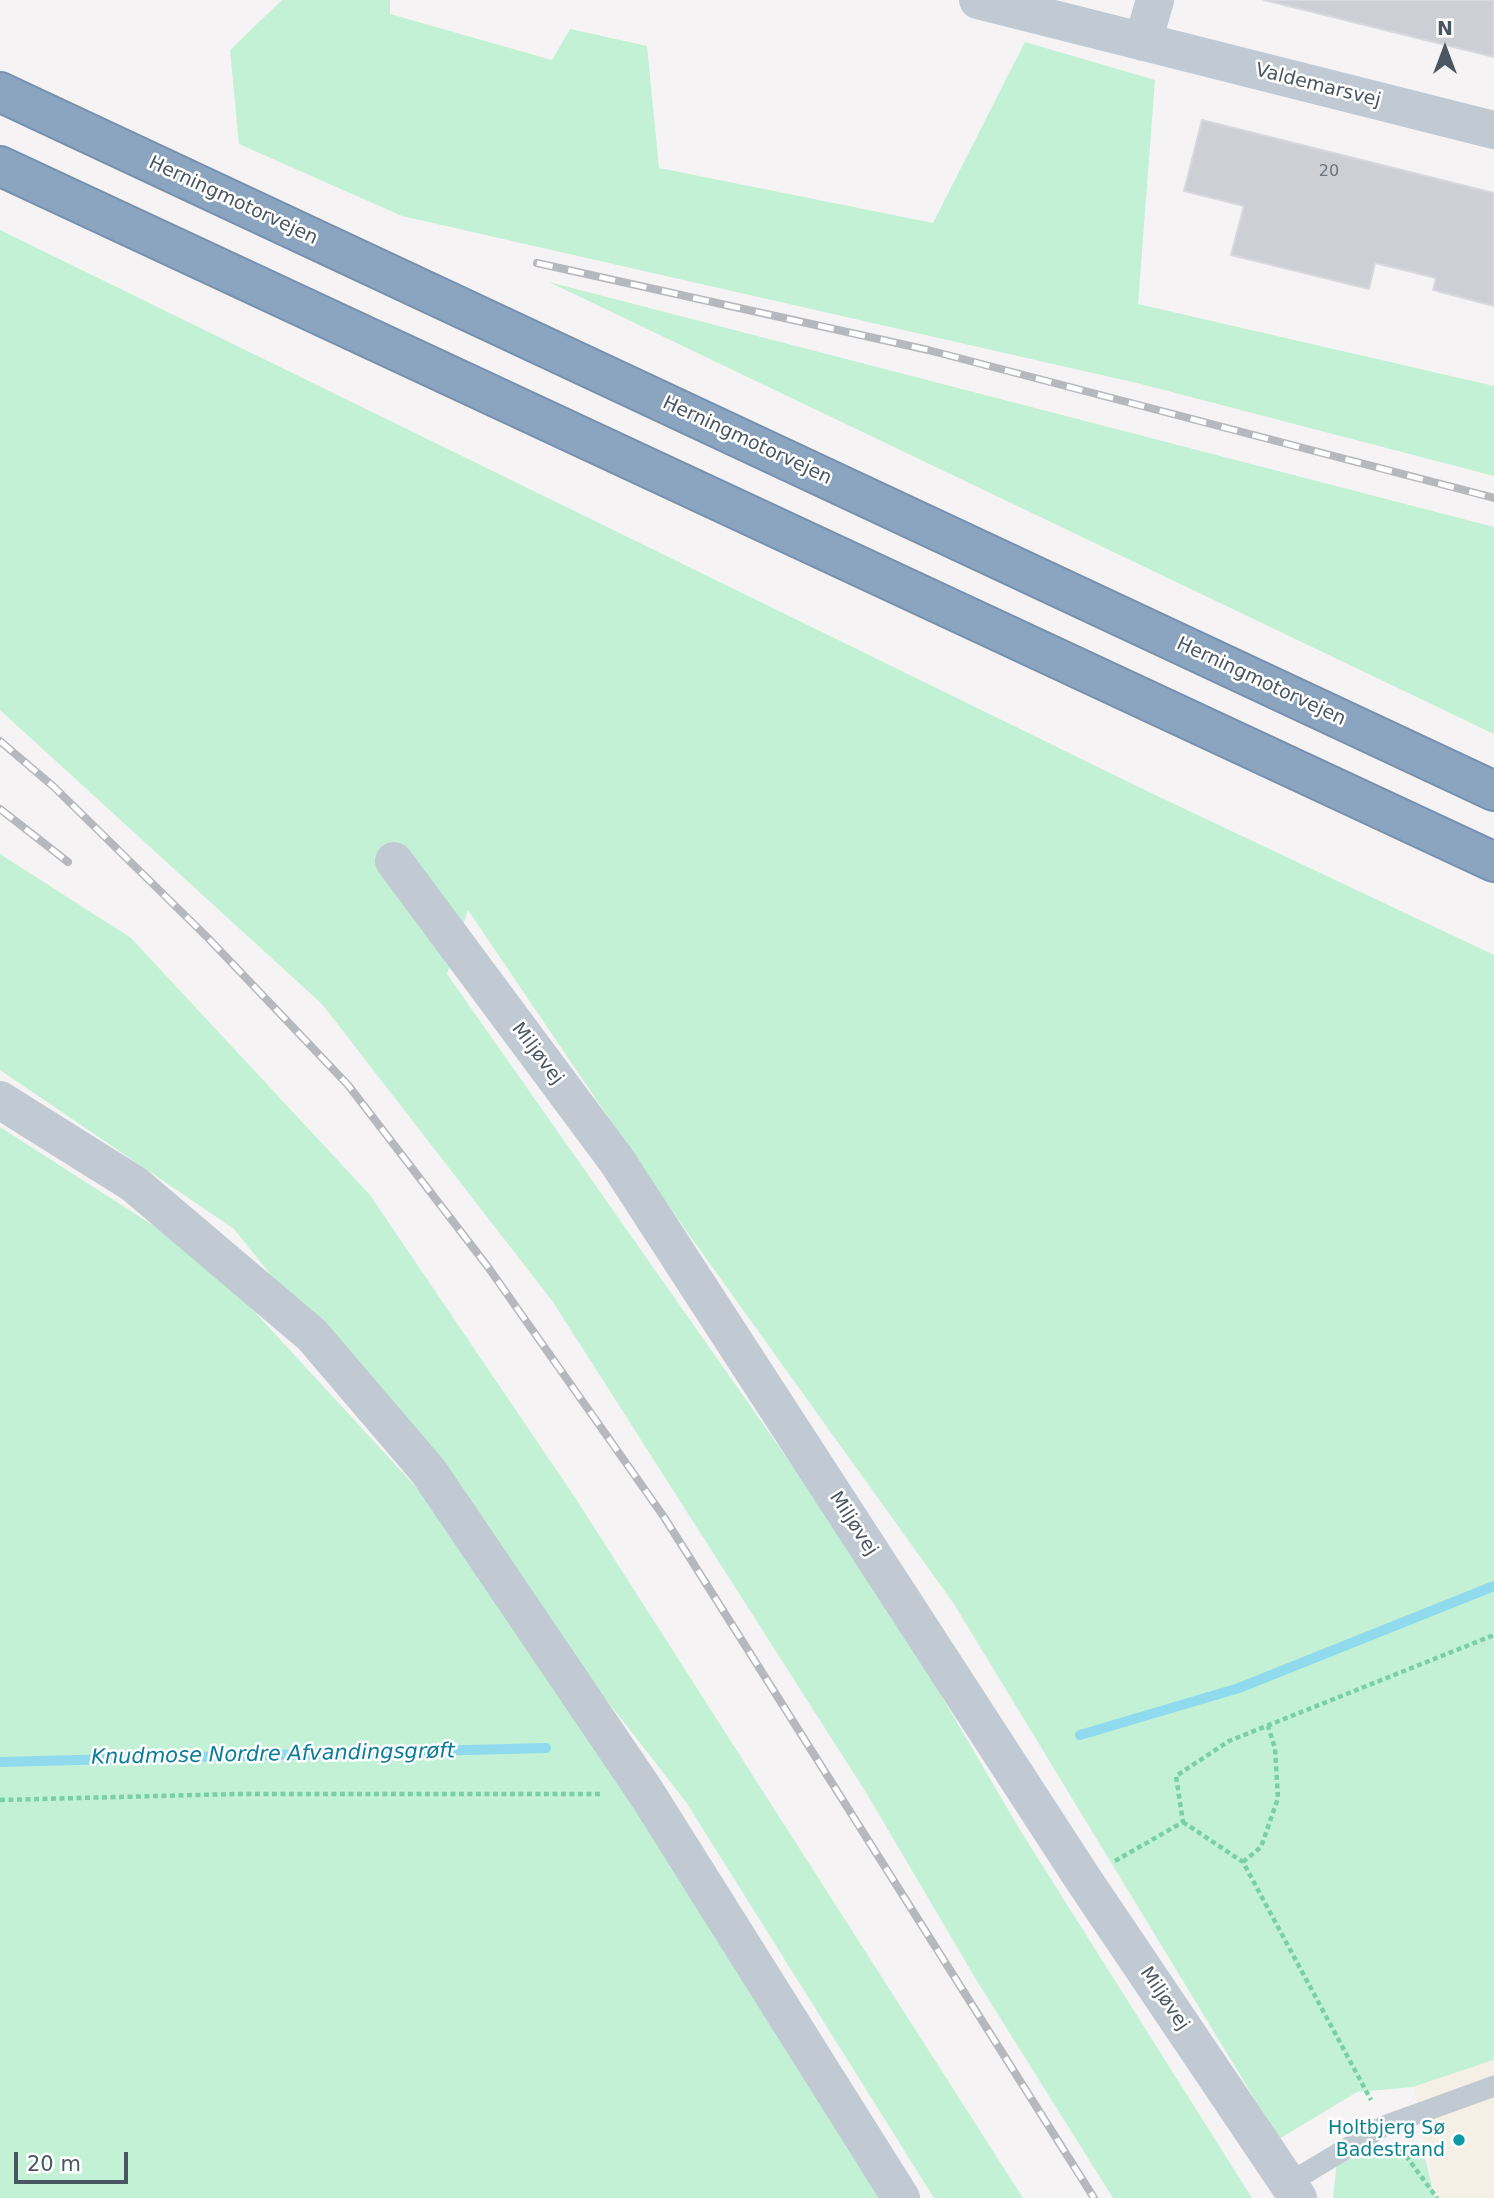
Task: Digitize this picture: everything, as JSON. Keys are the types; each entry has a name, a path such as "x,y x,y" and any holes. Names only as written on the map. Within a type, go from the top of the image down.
{"highway":[{"name":"Herningmotorvejen","path":"0,92 1494,791"},
{"path":"0,166 1494,862"}],"street":[{"name":"Valdemarsvej","path":"978,0 1494,130"},
{"path":"1143,41 1156,0"},
{"name":"Miljøvej","path":"394,861 617,1161 1083,1879 1293,2190"},
{"path":"0,1100 134,1184 313,1335 429,1472 647,1794 901,2198"}],"lane":[{"path":"1293,2190 1384,2126 1494,2086"}],"path":[{"path":"1437,2198 1384,2126 1243,1862 1183,1822 1176,1776 1229,1741 1494,1635"},
{"path":"1243,1862 1261,1847 1278,1798 1275,1748 1268,1726"},
{"path":"0,1800 236,1794 647,1794"},
{"path":"1083,1879 1183,1822"}],"green space":[{"path":"282,0 390,0 390,14 552,60 570,29 647,46 659,168 933,223 1025,42 1155,80 1138,304 1494,386 1494,476 1141,384 402,216 239,144 230,50"},
{"path":"0,230 1153,794 1494,955 1494,2060 1413,2087 1357,2092 1279,2139 954,1604 667,1204 468,910 447,974 879,1589 1020,1830 1252,2198 1113,2198 977,1981 867,1794 553,1302 322,1004 0,710"},
{"path":"549,282 1494,527 1494,734"},
{"path":"0,854 131,938 370,1195 574,1496 1023,2198 934,2198 686,1802 429,1472 234,1229 0,1070"},
{"path":"0,1127 207,1260 449,1523 632,1794 883,2198 0,2198"},
{"path":"1423,2149 1434,2195 1439,2198 1333,2198 1337,2161"}],"sand":[{"name":"Holtbjerg Sø Badestrand","path":"1494,2060 1494,2198 1440,2198 1435,2194 1414,2087"}],"building":[{"path":"1264,0 1494,0 1494,57"},
{"path":"1202,120 1494,193 1494,306 1433,290 1436,278 1375,263 1369,289 1231,255 1244,206 1184,191"}],"waterway":[{"name":"Knudmose Nordre Afvandingsgrøft","path":"1080,1735 1239,1688 1494,1586"},
{"name":"Knudmose Nordre Afvandingsgrøft","path":"0,1762 546,1748"}],"railway":[{"path":"537,263 928,350 1494,498"},
{"path":"0,741 54,787 208,938 348,1085 488,1267 664,1517 1094,2198"},
{"path":"0,809 68,862"}],"place":[{"name":"Holtbjerg Sø Badestrand","path":"1459,2140"}]}
